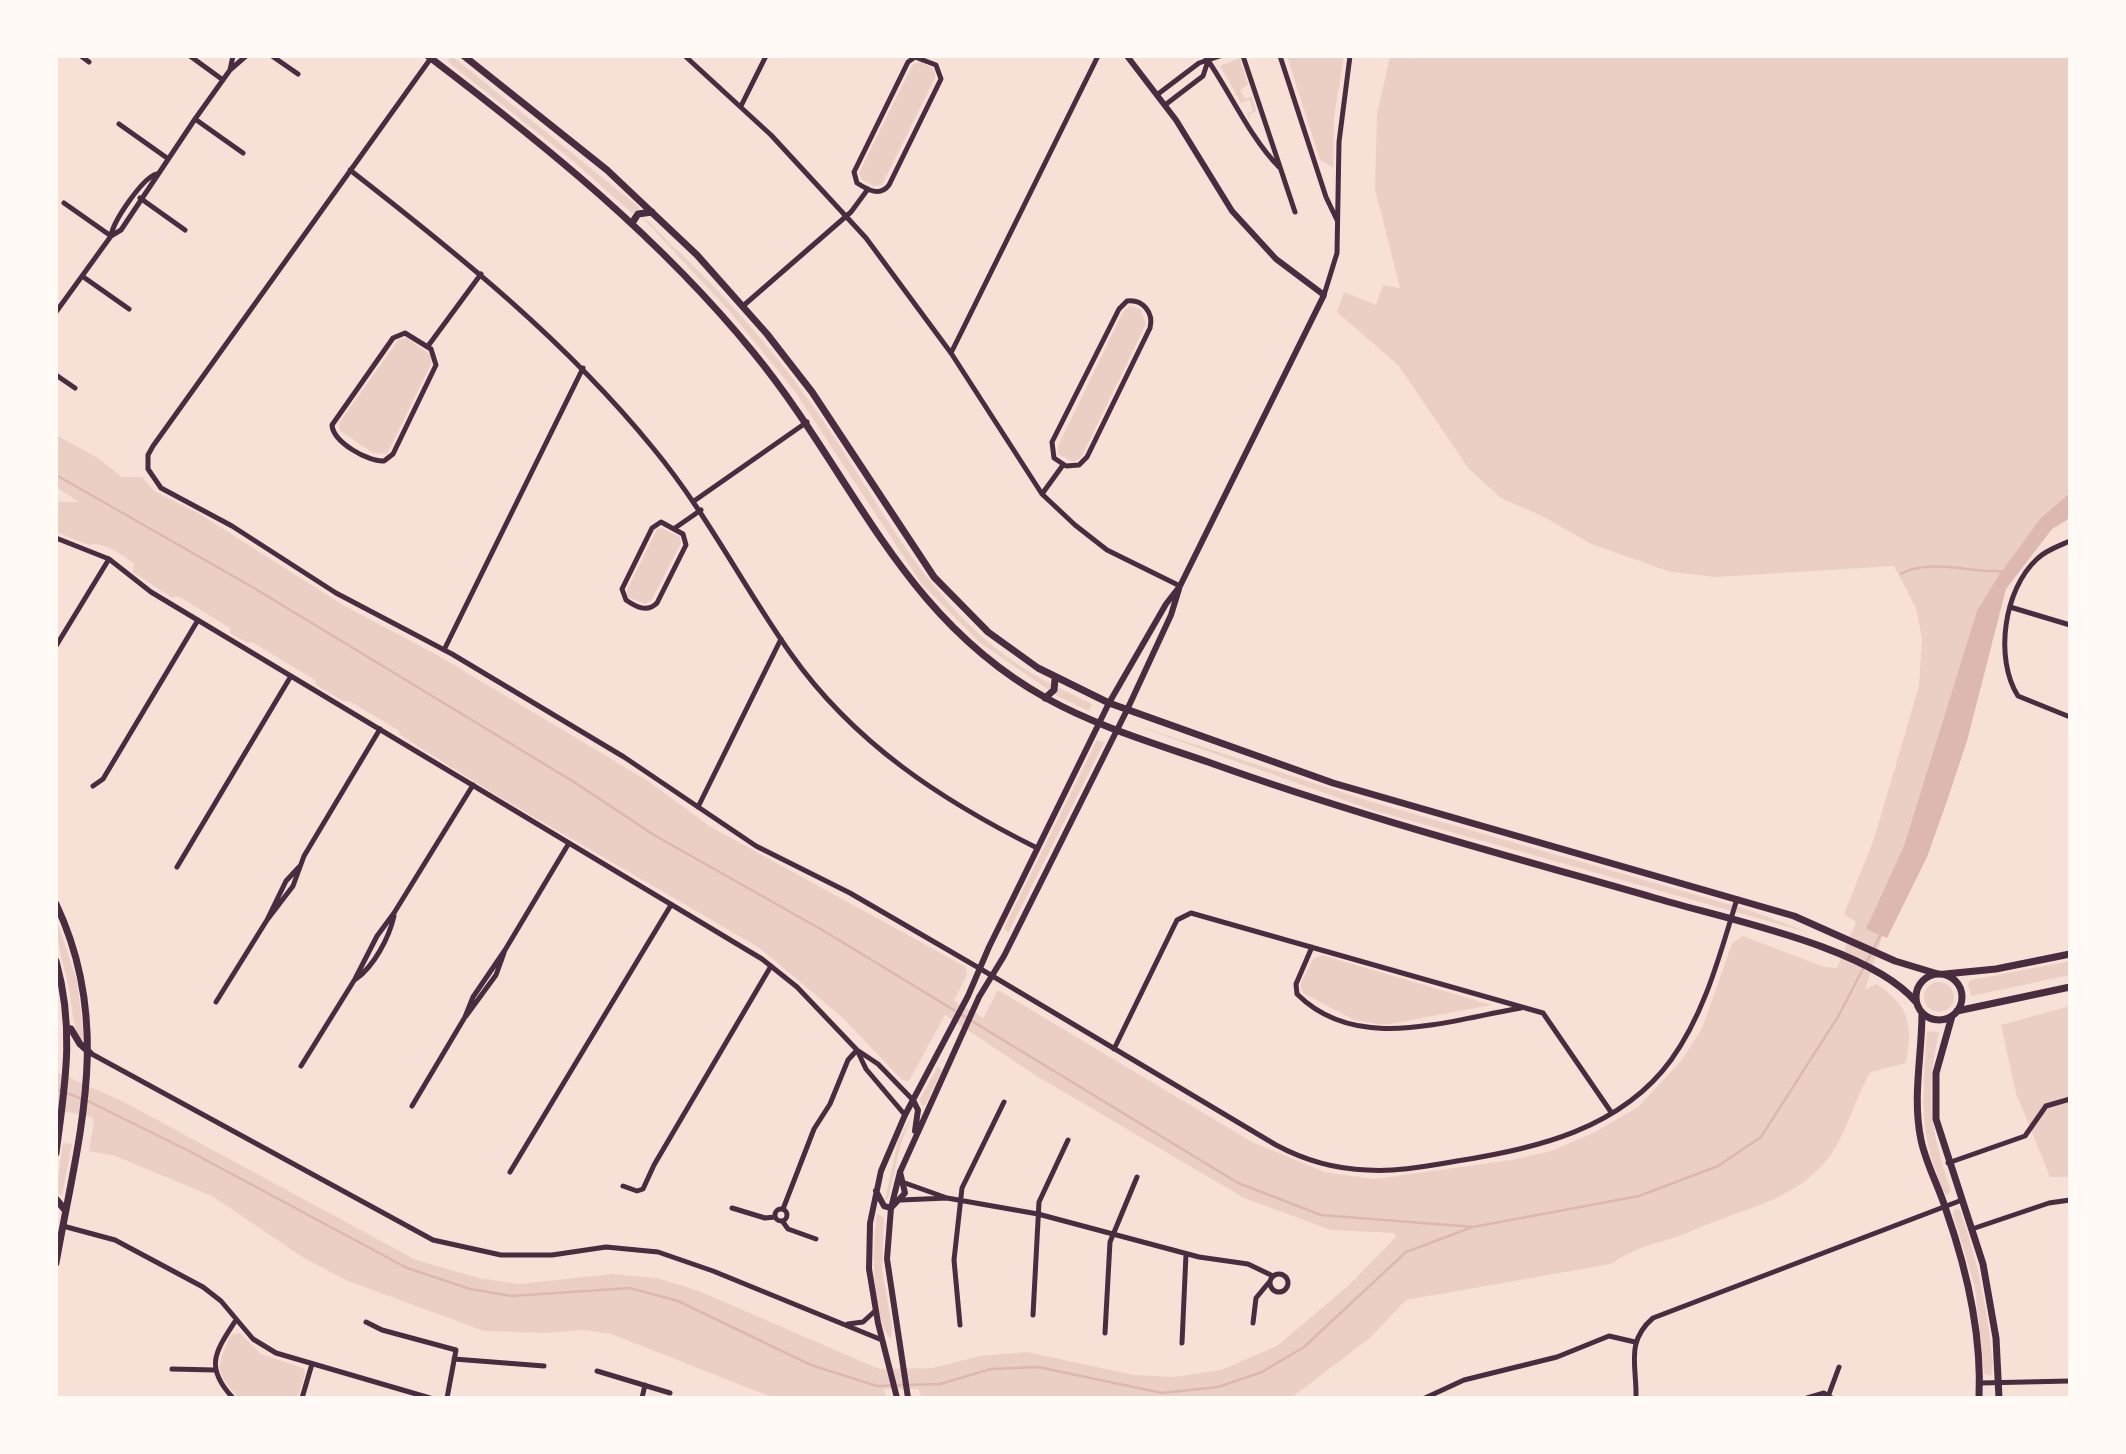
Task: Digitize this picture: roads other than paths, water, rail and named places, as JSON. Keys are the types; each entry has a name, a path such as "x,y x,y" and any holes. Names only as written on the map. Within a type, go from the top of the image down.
{"main road":[{"path":"464,56 589,155 652,212 743,306 827,413 934,577 988,632 1055,679 1127,710 1333,783 1794,916 1895,961 1941,974 1957,983 1962,992 1938,1061 1935,1087 1936,1119 1947,1163 1972,1229 1989,1294 2000,1383 1999,1398"},
{"path":"431,57 576,174 632,223 704,294 807,422 891,556 929,605 975,650 1045,698 1116,730 1275,787 1394,824 1797,938 1886,976 1916,1002 1922,1013 1916,1095 1918,1123 1921,1143 1945,1206 1970,1288 1980,1383 1979,1398"},
{"path":"632,223 638,214 652,212"},
{"path":"1045,698 1054,690 1055,679"},
{"path":"56,904 82,976 90,1054 80,1129 56,1263"},
{"path":"1916,1002 1920,983 1941,974 1996,970 2070,954"},
{"path":"56,961 69,1037 68,1070 56,1153"},
{"path":"1922,1013 1938,1021 1954,1014 2070,987"},
{"path":"68,1022 80,1044 90,1054"},
{"path":"56,1199 65,1211"}],"street":[{"path":"81,56 89,62"},
{"path":"190,56 223,80"},
{"path":"230,70 233,56"},
{"path":"56,312 111,236 121,230 154,184 156,174 230,70 246,56"},
{"path":"272,56 298,74"},
{"path":"685,56 741,106 847,216 901,282 951,353 1042,494 1107,550 1180,586"},
{"path":"741,106 766,56"},
{"path":"951,353 1098,56"},
{"path":"1127,56 1166,105 1232,211 1276,259 1324,295"},
{"path":"1158,94 1195,65 1207,58 1220,56"},
{"path":"1244,56 1294,212"},
{"path":"1280,56 1326,197 1337,220"},
{"path":"908,1398 887,1259 891,1208 900,1172 977,1001 1127,710 1171,615 1180,586 1324,295 1337,253 1341,117 1350,56"},
{"path":"431,57 153,446 148,465 151,477 160,488 232,526 356,605 444,650 646,770 756,845 850,893 1276,1146 1312,1160 1353,1169 1403,1170 1524,1150 1573,1133 1611,1112 1651,1083 1671,1060 1704,1000 1737,899"},
{"path":"915,57 922,57 938,67 941,79 888,187 879,192 868,188 855,180 855,169 908,62 915,57"},
{"path":"1166,105 1203,76 1207,58"},
{"path":"1207,58 1260,144 1279,167"},
{"path":"195,119 243,153"},
{"path":"119,124 167,158"},
{"path":"350,170 481,274 583,368 635,425 701,510 781,639 836,708 889,757 951,803 1037,848"},
{"path":"111,236 114,223 147,179 156,174"},
{"path":"743,306 847,216 868,188"},
{"path":"135,195 185,230"},
{"path":"64,203 111,236"},
{"path":"428,346 481,274"},
{"path":"82,275 129,309"},
{"path":"1127,301 1138,302 1149,312 1150,328 1087,457 1079,465 1063,465 1054,458 1052,442 1119,309 1127,301"},
{"path":"408,333 428,346 435,354 436,365 391,457 376,461 335,437 333,421 395,336 408,333"},
{"path":"444,650 583,368"},
{"path":"56,375 75,388"},
{"path":"694,500 807,422"},
{"path":"1042,494 1063,465"},
{"path":"675,528 701,510"},
{"path":"661,522 675,528 683,534 686,545 657,603 647,609 628,602 622,589 652,528 661,522"},
{"path":"56,538 109,559 141,585 198,620 771,965 803,993 857,1050 878,1064 913,1100 918,1110 912,1143"},
{"path":"2070,541 2035,561 2010,607 2005,644 2015,692 2024,700 2070,717"},
{"path":"56,646 109,559"},
{"path":"897,1398 890,1359 875,1311 869,1254 875,1189 905,1115 968,996 979,968 1109,703 1166,604 1180,586"},
{"path":"2010,607 2070,625"},
{"path":"93,786 103,779 198,620"},
{"path":"698,807 781,639"},
{"path":"177,867 291,676"},
{"path":"216,1002 267,920 293,886 299,867 380,729"},
{"path":"301,1066 355,979 364,958 472,785"},
{"path":"412,1107 465,1017 477,1006 496,975 505,950 569,843"},
{"path":"510,1172 671,905"},
{"path":"1114,1049 1177,920 1184,914 1194,914 1548,1016 1611,1112"},
{"path":"1312,947 1296,984 1297,994 1348,1024 1387,1030 1524,1007"},
{"path":"623,1186 637,1191 643,1189 654,1165 771,965"},
{"path":"857,1050 870,1074 905,1115"},
{"path":"783,1209 814,1129 830,1104 848,1060 857,1050"},
{"path":"90,1054 433,1240 502,1255 552,1255 606,1247 658,1252 882,1340"},
{"path":"1947,1163 2025,1136 2046,1106 2070,1099"},
{"path":"960,1325 954,1260 965,1179 1004,1102"},
{"path":"1033,1315 1040,1198 1068,1140"},
{"path":"900,1172 905,1184 901,1200"},
{"path":"1105,1333 1112,1232 1137,1177"},
{"path":"905,1184 947,1198 1038,1214 1112,1232 1186,1254 1248,1264 1272,1279 1256,1298 1253,1324"},
{"path":"875,1189 884,1206 891,1208"},
{"path":"891,1208 901,1200 947,1198"},
{"path":"1636,1398 1633,1365 1635,1342 1644,1326 1653,1318 1962,1200"},
{"path":"1972,1229 2049,1203 2070,1200"},
{"path":"732,1208 765,1219 775,1217 788,1228 816,1240"},
{"path":"775,1217 777,1210 783,1209"},
{"path":"783,1209 787,1216 783,1222"},
{"path":"62,1226 100,1234 122,1243 210,1291 260,1344 312,1364 430,1398"},
{"path":"1182,1343 1186,1254"},
{"path":"847,1324 863,1322 875,1311"},
{"path":"233,1398 218,1382 214,1370 217,1354 236,1320"},
{"path":"366,1322 382,1330 456,1350 447,1398"},
{"path":"1425,1398 1437,1396 1464,1380 1557,1357 1609,1336 1635,1342"},
{"path":"454,1359 544,1366"},
{"path":"303,1398 312,1364"},
{"path":"1807,1398 1830,1396 1839,1367"},
{"path":"172,1370 214,1370"},
{"path":"597,1371 670,1393"},
{"path":"1980,1383 2070,1381"},
{"path":"642,1398 645,1385"}],"waterway":[{"path":"56,475 254,588 574,782 654,835 824,931 1238,1183 1321,1215 1473,1227 1639,1196 1718,1166 1761,1137 1839,1015 1881,934"},
{"path":"1901,574 1924,567 2004,571"},
{"path":"56,1089 90,1102 189,1151 407,1268 470,1289 512,1296 630,1288 678,1301 811,1365 877,1386 940,1384 991,1369 1038,1367 1162,1393 1218,1387 1262,1372 1304,1347 1406,1252 1470,1228"}]}
